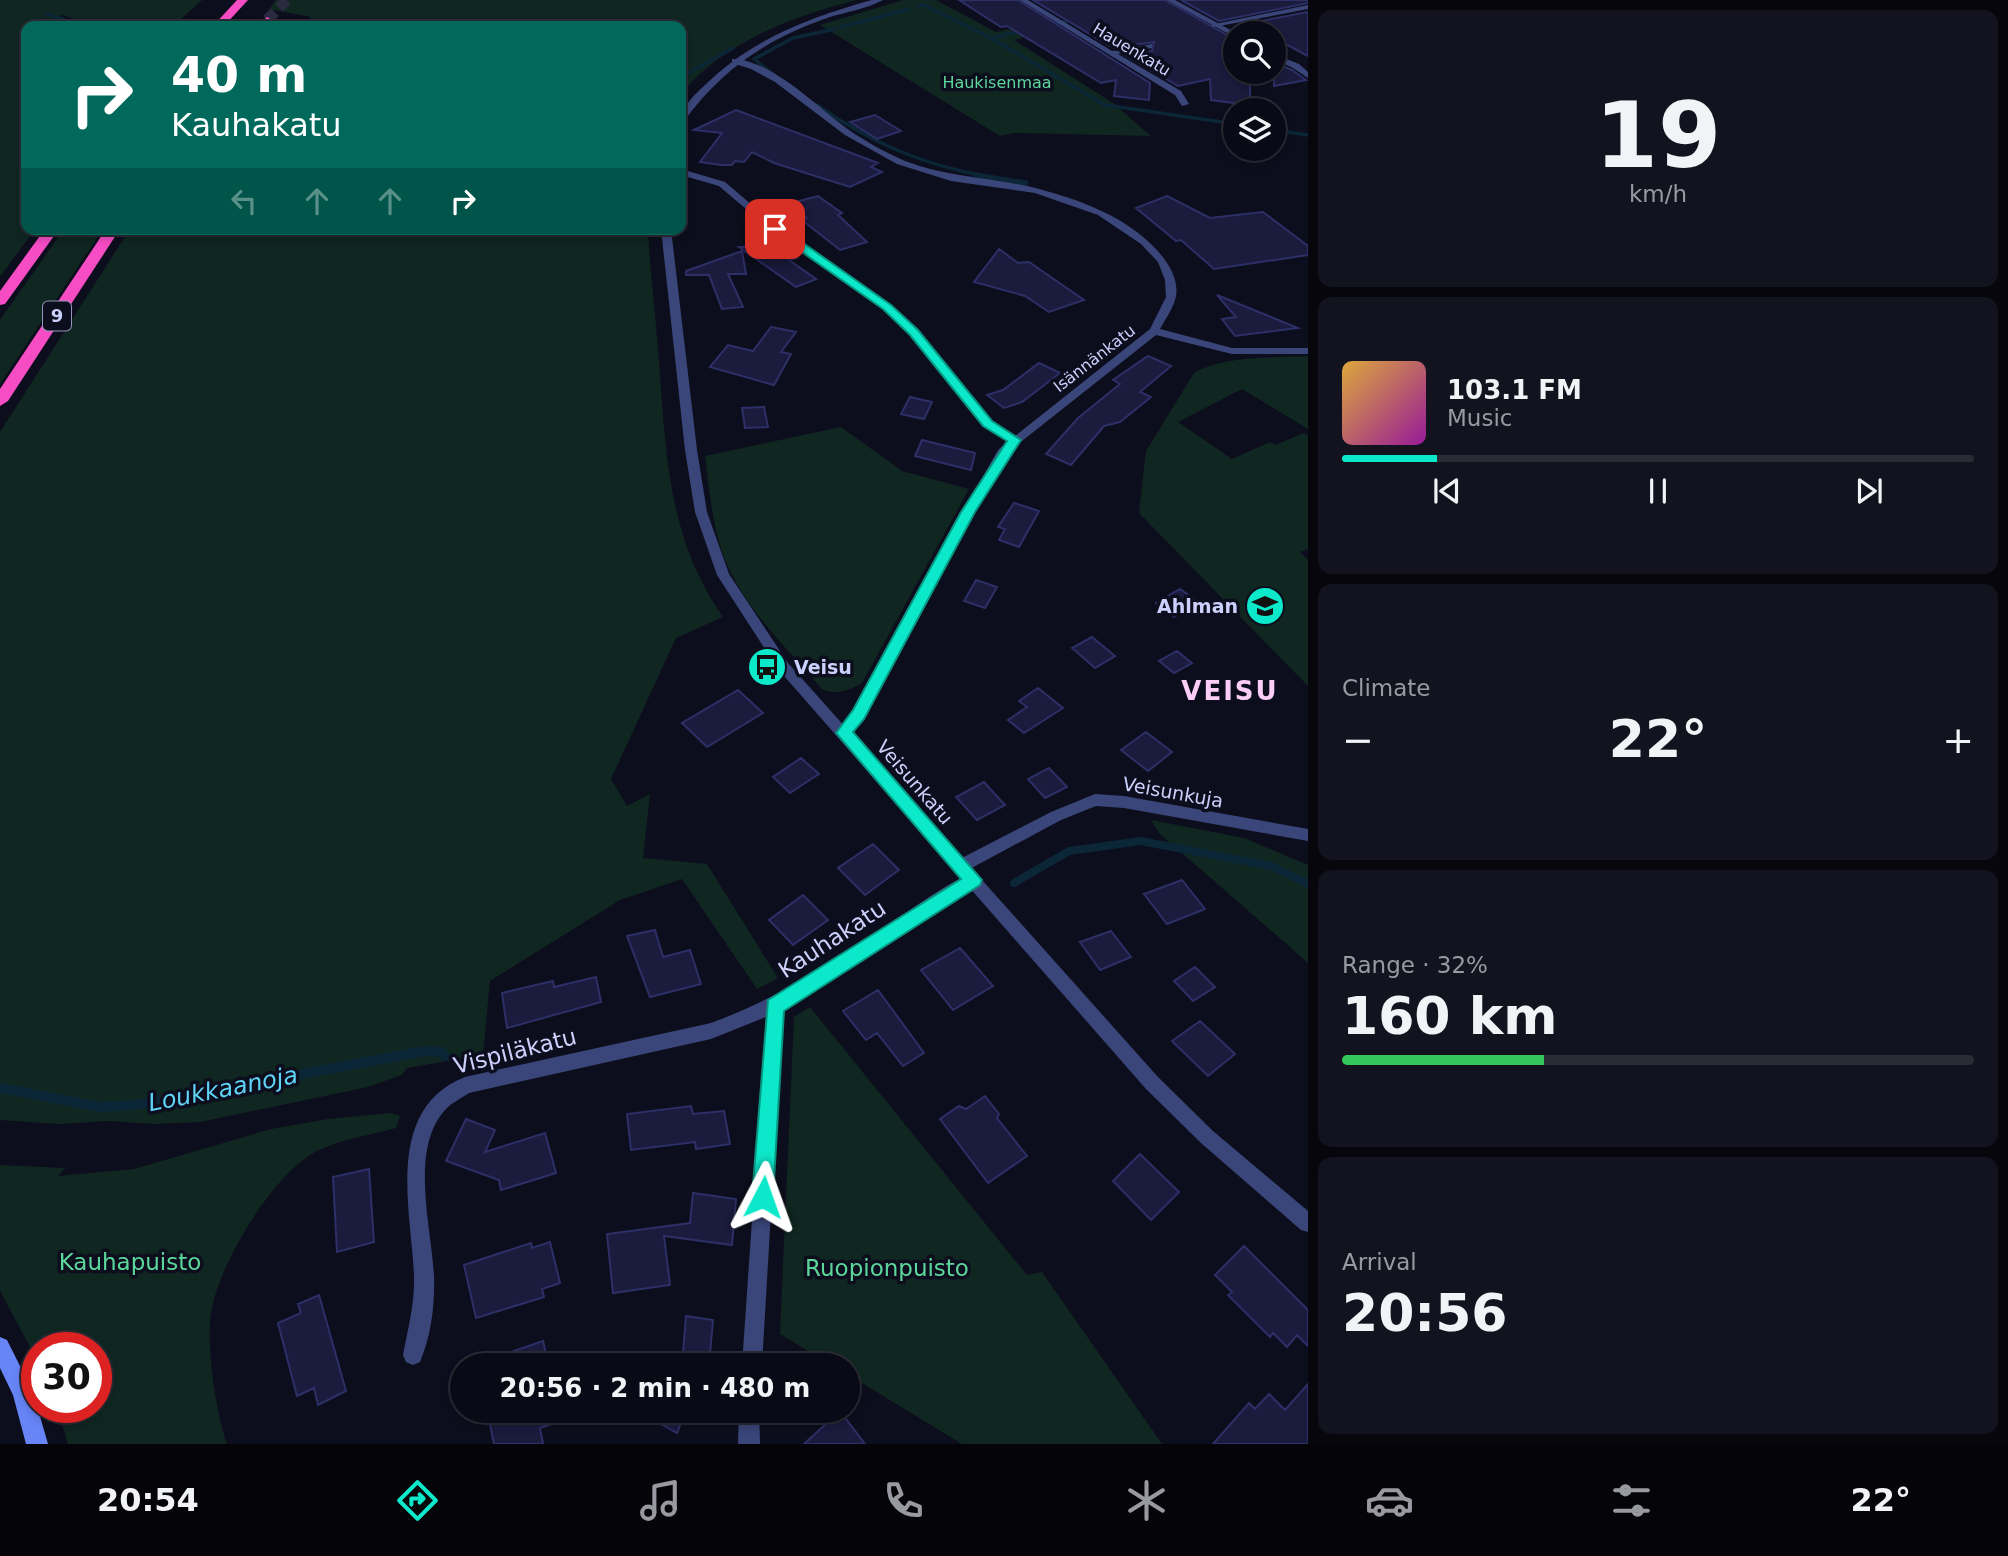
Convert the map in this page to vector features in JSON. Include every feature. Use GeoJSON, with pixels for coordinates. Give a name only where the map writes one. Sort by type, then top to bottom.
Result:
{"type":"FeatureCollection","features":[{"type":"Feature","properties":{"kind":"highway"},"geometry":{"type":"LineString","coordinates":[[223,21],[243,0]]}},
{"type":"Feature","properties":{"kind":"highway"},"geometry":{"type":"LineString","coordinates":[[0,301],[48,235]]}},
{"type":"Feature","properties":{"kind":"highway","name":"9"},"geometry":{"type":"LineString","coordinates":[[0,401],[110,235]]}},
{"type":"Feature","properties":{"kind":"main road"},"geometry":{"type":"LineString","coordinates":[[0,1347],[23,1392],[37,1444]]}},
{"type":"Feature","properties":{"kind":"street"},"geometry":{"type":"LineString","coordinates":[[686,112],[701,90],[735,61],[794,28],[880,0]]}},
{"type":"Feature","properties":{"kind":"street","name":"Hauenkatu"},"geometry":{"type":"LineString","coordinates":[[1023,0],[1178,93],[1185,104]]}},
{"type":"Feature","properties":{"kind":"street"},"geometry":{"type":"LineString","coordinates":[[1170,0],[1223,29]]}},
{"type":"Feature","properties":{"kind":"street"},"geometry":{"type":"LineString","coordinates":[[1214,24],[1308,7]]}},
{"type":"Feature","properties":{"kind":"street"},"geometry":{"type":"LineString","coordinates":[[1111,53],[1149,46]]}},
{"type":"Feature","properties":{"kind":"street","name":"Isännänkatu"},"geometry":{"type":"LineString","coordinates":[[735,61],[754,66],[778,80],[860,142],[900,162],[951,178],[1061,197],[1118,222],[1144,242],[1167,271],[1171,297],[1154,331],[1014,440],[999,459],[859,715],[844,733]]}},
{"type":"Feature","properties":{"kind":"street"},"geometry":{"type":"LineString","coordinates":[[1286,61],[1308,76]]}},
{"type":"Feature","properties":{"kind":"street"},"geometry":{"type":"LineString","coordinates":[[686,173],[722,184],[769,224],[875,297],[914,332],[987,424],[1014,440]]}},
{"type":"Feature","properties":{"kind":"street","name":"Veisunkatu"},"geometry":{"type":"LineString","coordinates":[[667,235],[694,475],[713,551],[736,598],[773,652],[1152,1083],[1217,1146],[1308,1223]]}},
{"type":"Feature","properties":{"kind":"street"},"geometry":{"type":"LineString","coordinates":[[1154,331],[1232,352],[1308,351]]}},
{"type":"Feature","properties":{"kind":"street","name":"Veisunkuja"},"geometry":{"type":"LineString","coordinates":[[961,866],[1056,816],[1095,800],[1131,803],[1308,835]]}},
{"type":"Feature","properties":{"kind":"street","name":"Kauhakatu"},"geometry":{"type":"LineString","coordinates":[[753,1353],[775,1006],[974,880]]}},
{"type":"Feature","properties":{"kind":"street","name":"Vispiläkatu"},"geometry":{"type":"LineString","coordinates":[[412,1355],[424,1302],[415,1194],[418,1156],[427,1118],[449,1092],[464,1085],[710,1031],[775,1006]]}},
{"type":"Feature","properties":{"kind":"street"},"geometry":{"type":"LineString","coordinates":[[749,1423],[749,1444]]}},
{"type":"Feature","properties":{"kind":"green space"},"geometry":{"type":"Polygon","coordinates":[[[0,0],[202,0],[179,21],[78,21],[62,15],[60,16],[72,21],[21,21],[21,235],[31,235],[0,277],[0,0]]]}},
{"type":"Feature","properties":{"kind":"green space"},"geometry":{"type":"Polygon","coordinates":[[[276,0],[857,0],[809,14],[761,34],[718,60],[686,89],[686,21],[308,21],[311,17],[269,9],[276,0]]]}},
{"type":"Feature","properties":{"kind":"green space","name":"Haukisenmaa"},"geometry":{"type":"Polygon","coordinates":[[[903,0],[936,0],[996,32],[1051,20],[1063,28],[1014,40],[1113,103],[1151,136],[1014,133],[1000,136],[820,25],[903,0]]]}},
{"type":"Feature","properties":{"kind":"green space"},"geometry":{"type":"Polygon","coordinates":[[[60,235],[99,235],[0,384],[0,320],[60,235]]]}},
{"type":"Feature","properties":{"kind":"green space"},"geometry":{"type":"Polygon","coordinates":[[[126,235],[648,235],[664,430],[673,495],[691,557],[723,617],[676,638],[611,779],[627,806],[650,794],[643,858],[707,864],[778,978],[757,989],[682,879],[620,900],[490,981],[483,1055],[407,1068],[402,1075],[368,1087],[200,1122],[155,1124],[108,1121],[59,1124],[0,1120],[0,432],[126,235]]]}},
{"type":"Feature","properties":{"kind":"green space","name":"Ahlman"},"geometry":{"type":"Polygon","coordinates":[[[1308,356],[1308,429],[1242,389],[1178,422],[1232,459],[1270,442],[1276,445],[1304,433],[1308,435],[1308,549],[1300,552],[1308,560],[1308,686],[1139,513],[1146,451],[1194,373],[1235,360],[1308,356]]]}},
{"type":"Feature","properties":{"kind":"green space"},"geometry":{"type":"Polygon","coordinates":[[[841,427],[902,471],[969,489],[862,683],[848,690],[833,692],[822,689],[772,633],[749,603],[730,571],[716,530],[705,456],[841,427]]]}},
{"type":"Feature","properties":{"kind":"green space"},"geometry":{"type":"Polygon","coordinates":[[[1151,820],[1244,838],[1308,865],[1308,963],[1159,833],[1151,820]]]}},
{"type":"Feature","properties":{"kind":"green space","name":"Ruopionpuisto"},"geometry":{"type":"Polygon","coordinates":[[[810,1007],[1027,1275],[1042,1272],[1162,1444],[962,1444],[860,1382],[860,1353],[811,1353],[780,1334],[794,1017],[810,1007]]]}},
{"type":"Feature","properties":{"kind":"green space","name":"Kauhapuisto"},"geometry":{"type":"Polygon","coordinates":[[[390,1113],[400,1116],[396,1128],[328,1146],[301,1162],[265,1201],[234,1251],[222,1277],[210,1322],[214,1384],[227,1444],[68,1444],[62,1423],[112,1423],[112,1332],[22,1332],[0,1291],[0,1165],[65,1168],[58,1176],[134,1169],[271,1129],[328,1119],[390,1113]]]}},
{"type":"Feature","properties":{"kind":"building"},"geometry":{"type":"Polygon","coordinates":[[[959,0],[1018,0],[1150,83],[1149,100],[1114,96],[1116,80],[1101,83],[1007,26],[1001,27],[959,0]]]}},
{"type":"Feature","properties":{"kind":"building"},"geometry":{"type":"Polygon","coordinates":[[[1033,0],[1165,0],[1223,33],[1223,84],[1250,84],[1250,98],[1223,98],[1223,102],[1211,100],[1210,79],[1178,86],[1125,55],[1152,51],[1154,42],[1113,48],[1033,0]]]}},
{"type":"Feature","properties":{"kind":"building"},"geometry":{"type":"Polygon","coordinates":[[[1181,0],[1308,0],[1308,3],[1219,21],[1181,0]]]}},
{"type":"Feature","properties":{"kind":"building"},"geometry":{"type":"Polygon","coordinates":[[[1308,12],[1308,56],[1286,44],[1286,21],[1262,21],[1308,12]]]}},
{"type":"Feature","properties":{"kind":"building"},"geometry":{"type":"Polygon","coordinates":[[[1286,68],[1292,70],[1306,80],[1286,84],[1286,68]]]}},
{"type":"Feature","properties":{"kind":"building"},"geometry":{"type":"Polygon","coordinates":[[[736,110],[878,163],[871,167],[882,172],[850,187],[774,163],[752,152],[744,162],[735,161],[732,165],[700,162],[722,133],[694,130],[736,110]]]}},
{"type":"Feature","properties":{"kind":"building"},"geometry":{"type":"Polygon","coordinates":[[[875,115],[901,131],[877,139],[850,122],[875,115]]]}},
{"type":"Feature","properties":{"kind":"building"},"geometry":{"type":"Polygon","coordinates":[[[818,196],[842,213],[838,215],[867,242],[840,250],[802,220],[807,218],[788,204],[818,196]]]}},
{"type":"Feature","properties":{"kind":"building"},"geometry":{"type":"Polygon","coordinates":[[[1167,196],[1210,218],[1263,212],[1308,246],[1308,255],[1214,269],[1181,240],[1176,241],[1136,208],[1167,196]]]}},
{"type":"Feature","properties":{"kind":"building"},"geometry":{"type":"Polygon","coordinates":[[[759,241],[764,244],[772,241],[797,258],[789,260],[816,279],[796,287],[739,247],[754,247],[759,241]]]}},
{"type":"Feature","properties":{"kind":"building"},"geometry":{"type":"Polygon","coordinates":[[[999,249],[1018,263],[1029,262],[1084,300],[1049,312],[1025,296],[974,282],[999,249]]]}},
{"type":"Feature","properties":{"kind":"building"},"geometry":{"type":"Polygon","coordinates":[[[742,251],[746,274],[728,274],[743,307],[722,309],[709,275],[686,275],[686,271],[742,251]]]}},
{"type":"Feature","properties":{"kind":"building"},"geometry":{"type":"Polygon","coordinates":[[[1217,295],[1298,328],[1235,336],[1222,319],[1236,317],[1217,295]]]}},
{"type":"Feature","properties":{"kind":"building"},"geometry":{"type":"Polygon","coordinates":[[[771,327],[796,332],[781,352],[791,354],[774,385],[710,367],[728,345],[753,351],[771,327]]]}},
{"type":"Feature","properties":{"kind":"building"},"geometry":{"type":"Polygon","coordinates":[[[1148,356],[1171,366],[1140,392],[1151,397],[1120,422],[1104,426],[1071,465],[1046,454],[1078,418],[1120,384],[1113,380],[1148,356]]]}},
{"type":"Feature","properties":{"kind":"building"},"geometry":{"type":"Polygon","coordinates":[[[1039,363],[1060,373],[1022,402],[1004,408],[987,395],[1003,390],[1039,363]]]}},
{"type":"Feature","properties":{"kind":"building"},"geometry":{"type":"Polygon","coordinates":[[[910,397],[932,402],[924,419],[901,414],[910,397]]]}},
{"type":"Feature","properties":{"kind":"building"},"geometry":{"type":"Polygon","coordinates":[[[764,407],[768,427],[745,428],[742,408],[764,407]]]}},
{"type":"Feature","properties":{"kind":"building"},"geometry":{"type":"Polygon","coordinates":[[[922,440],[975,453],[971,470],[915,456],[922,440]]]}},
{"type":"Feature","properties":{"kind":"building"},"geometry":{"type":"Polygon","coordinates":[[[1014,503],[1039,511],[1019,547],[999,540],[1005,529],[998,527],[1014,503]]]}},
{"type":"Feature","properties":{"kind":"building"},"geometry":{"type":"Polygon","coordinates":[[[976,580],[997,587],[985,608],[964,601],[976,580]]]}},
{"type":"Feature","properties":{"kind":"building"},"geometry":{"type":"Polygon","coordinates":[[[1180,589],[1200,603],[1174,617],[1156,603],[1180,589]]]}},
{"type":"Feature","properties":{"kind":"building"},"geometry":{"type":"Polygon","coordinates":[[[1092,637],[1115,656],[1095,668],[1072,648],[1092,637]]]}},
{"type":"Feature","properties":{"kind":"building"},"geometry":{"type":"Polygon","coordinates":[[[1177,651],[1192,663],[1174,673],[1159,661],[1177,651]]]}},
{"type":"Feature","properties":{"kind":"building"},"geometry":{"type":"Polygon","coordinates":[[[1038,688],[1063,708],[1024,733],[1008,720],[1027,707],[1019,701],[1038,688]]]}},
{"type":"Feature","properties":{"kind":"building"},"geometry":{"type":"Polygon","coordinates":[[[738,690],[763,713],[707,747],[682,723],[738,690]]]}},
{"type":"Feature","properties":{"kind":"building"},"geometry":{"type":"Polygon","coordinates":[[[1146,732],[1172,752],[1148,771],[1121,750],[1146,732]]]}},
{"type":"Feature","properties":{"kind":"building"},"geometry":{"type":"Polygon","coordinates":[[[801,758],[819,774],[790,793],[773,777],[801,758]]]}},
{"type":"Feature","properties":{"kind":"building"},"geometry":{"type":"Polygon","coordinates":[[[1049,768],[1067,787],[1045,798],[1028,779],[1049,768]]]}},
{"type":"Feature","properties":{"kind":"building"},"geometry":{"type":"Polygon","coordinates":[[[984,782],[1005,805],[977,820],[956,797],[984,782]]]}},
{"type":"Feature","properties":{"kind":"building"},"geometry":{"type":"Polygon","coordinates":[[[873,844],[899,870],[865,895],[838,868],[873,844]]]}},
{"type":"Feature","properties":{"kind":"building"},"geometry":{"type":"Polygon","coordinates":[[[1182,880],[1205,909],[1167,924],[1144,894],[1182,880]]]}},
{"type":"Feature","properties":{"kind":"building"},"geometry":{"type":"Polygon","coordinates":[[[803,895],[828,920],[793,945],[769,920],[803,895]]]}},
{"type":"Feature","properties":{"kind":"building"},"geometry":{"type":"Polygon","coordinates":[[[655,930],[663,957],[690,950],[701,984],[650,997],[627,936],[655,930]]]}},
{"type":"Feature","properties":{"kind":"building"},"geometry":{"type":"Polygon","coordinates":[[[1111,931],[1131,957],[1100,970],[1080,942],[1111,931]]]}},
{"type":"Feature","properties":{"kind":"building"},"geometry":{"type":"Polygon","coordinates":[[[960,948],[993,986],[953,1010],[921,970],[960,948]]]}},
{"type":"Feature","properties":{"kind":"building"},"geometry":{"type":"Polygon","coordinates":[[[1195,967],[1215,987],[1193,1001],[1174,981],[1195,967]]]}},
{"type":"Feature","properties":{"kind":"building"},"geometry":{"type":"Polygon","coordinates":[[[596,977],[601,1002],[507,1028],[502,993],[553,981],[554,987],[596,977]]]}},
{"type":"Feature","properties":{"kind":"building"},"geometry":{"type":"Polygon","coordinates":[[[878,990],[924,1053],[903,1066],[877,1033],[866,1040],[843,1011],[878,990]]]}},
{"type":"Feature","properties":{"kind":"building"},"geometry":{"type":"Polygon","coordinates":[[[1200,1021],[1235,1054],[1208,1076],[1172,1041],[1200,1021]]]}},
{"type":"Feature","properties":{"kind":"building"},"geometry":{"type":"Polygon","coordinates":[[[985,1096],[999,1114],[997,1118],[1027,1156],[988,1183],[940,1119],[959,1106],[966,1109],[985,1096]]]}},
{"type":"Feature","properties":{"kind":"building"},"geometry":{"type":"Polygon","coordinates":[[[691,1106],[693,1114],[724,1111],[730,1144],[696,1149],[695,1142],[631,1150],[627,1114],[691,1106]]]}},
{"type":"Feature","properties":{"kind":"building"},"geometry":{"type":"Polygon","coordinates":[[[466,1119],[495,1130],[485,1152],[545,1133],[556,1173],[501,1190],[499,1180],[446,1161],[466,1119]]]}},
{"type":"Feature","properties":{"kind":"building"},"geometry":{"type":"Polygon","coordinates":[[[1140,1154],[1179,1192],[1151,1220],[1113,1181],[1140,1154]]]}},
{"type":"Feature","properties":{"kind":"building"},"geometry":{"type":"Polygon","coordinates":[[[369,1169],[374,1242],[337,1252],[333,1177],[369,1169]]]}},
{"type":"Feature","properties":{"kind":"building"},"geometry":{"type":"Polygon","coordinates":[[[693,1193],[736,1199],[732,1245],[664,1236],[670,1285],[613,1293],[607,1234],[690,1223],[693,1193]]]}},
{"type":"Feature","properties":{"kind":"building"},"geometry":{"type":"Polygon","coordinates":[[[550,1242],[560,1283],[542,1289],[544,1297],[476,1318],[464,1265],[531,1243],[532,1248],[550,1242]]]}},
{"type":"Feature","properties":{"kind":"building"},"geometry":{"type":"Polygon","coordinates":[[[1244,1246],[1308,1310],[1308,1346],[1297,1335],[1287,1347],[1273,1333],[1270,1337],[1228,1295],[1232,1292],[1215,1275],[1244,1246]]]}},
{"type":"Feature","properties":{"kind":"building"},"geometry":{"type":"Polygon","coordinates":[[[319,1295],[346,1391],[318,1405],[314,1388],[297,1396],[278,1323],[301,1313],[298,1304],[319,1295]]]}},
{"type":"Feature","properties":{"kind":"building"},"geometry":{"type":"Polygon","coordinates":[[[686,1316],[713,1320],[710,1353],[683,1353],[686,1316]]]}},
{"type":"Feature","properties":{"kind":"building"},"geometry":{"type":"Polygon","coordinates":[[[543,1341],[546,1353],[508,1353],[543,1341]]]}},
{"type":"Feature","properties":{"kind":"building"},"geometry":{"type":"Polygon","coordinates":[[[1308,1384],[1308,1444],[1213,1444],[1249,1403],[1255,1409],[1269,1394],[1285,1410],[1308,1384]]]}},
{"type":"Feature","properties":{"kind":"building"},"geometry":{"type":"Polygon","coordinates":[[[490,1423],[555,1423],[540,1428],[543,1444],[494,1444],[490,1423]]]}},
{"type":"Feature","properties":{"kind":"building"},"geometry":{"type":"Polygon","coordinates":[[[660,1423],[681,1423],[677,1433],[660,1423]]]}},
{"type":"Feature","properties":{"kind":"building"},"geometry":{"type":"Polygon","coordinates":[[[827,1423],[849,1423],[865,1444],[804,1444],[827,1423]]]}},
{"type":"Feature","properties":{"kind":"waterway"},"geometry":{"type":"LineString","coordinates":[[917,6],[924,5],[991,38]]}},
{"type":"Feature","properties":{"kind":"waterway"},"geometry":{"type":"LineString","coordinates":[[841,27],[909,9]]}},
{"type":"Feature","properties":{"kind":"waterway"},"geometry":{"type":"LineString","coordinates":[[47,14],[67,21]]}},
{"type":"Feature","properties":{"kind":"waterway"},"geometry":{"type":"LineString","coordinates":[[1047,25],[1077,19]]}},
{"type":"Feature","properties":{"kind":"waterway"},"geometry":{"type":"LineString","coordinates":[[773,74],[754,59],[793,38],[835,29]]}},
{"type":"Feature","properties":{"kind":"waterway"},"geometry":{"type":"LineString","coordinates":[[991,38],[1026,30]]}},
{"type":"Feature","properties":{"kind":"waterway"},"geometry":{"type":"LineString","coordinates":[[991,38],[1105,105],[1223,122]]}},
{"type":"Feature","properties":{"kind":"waterway"},"geometry":{"type":"LineString","coordinates":[[686,74],[733,48]]}},
{"type":"Feature","properties":{"kind":"waterway"},"geometry":{"type":"LineString","coordinates":[[817,105],[857,130],[897,150],[940,165],[986,176]]}},
{"type":"Feature","properties":{"kind":"waterway"},"geometry":{"type":"LineString","coordinates":[[1286,132],[1308,135]]}},
{"type":"Feature","properties":{"kind":"waterway"},"geometry":{"type":"LineString","coordinates":[[976,175],[1026,183]]}},
{"type":"Feature","properties":{"kind":"waterway"},"geometry":{"type":"LineString","coordinates":[[1014,883],[1069,851],[1141,841],[1271,866],[1308,884]]}},
{"type":"Feature","properties":{"kind":"waterway","name":"Loukkaanoja"},"geometry":{"type":"LineString","coordinates":[[0,1088],[100,1107],[135,1105],[425,1051],[442,1052],[445,1056]]}},
{"type":"Feature","properties":{"kind":"tunnel"},"geometry":{"type":"LineString","coordinates":[[267,20],[287,0]]}},
{"type":"Feature","properties":{"kind":"place","name":"Ahlman"},"geometry":{"type":"Point","coordinates":[1265,606]}},
{"type":"Feature","properties":{"kind":"place","name":"Veisu"},"geometry":{"type":"Point","coordinates":[767,667]}},
{"type":"Feature","properties":{"kind":"district","name":"VEISU"},"geometry":{"type":"Point","coordinates":[1230,691]}},
{"type":"Feature","properties":{"kind":"route"},"geometry":{"type":"LineString","coordinates":[[763,1197],[775,1006],[974,880],[844,733],[859,715],[968,512],[1004,450],[1014,440],[987,424],[914,332],[887,307],[775,229]]}}]}
